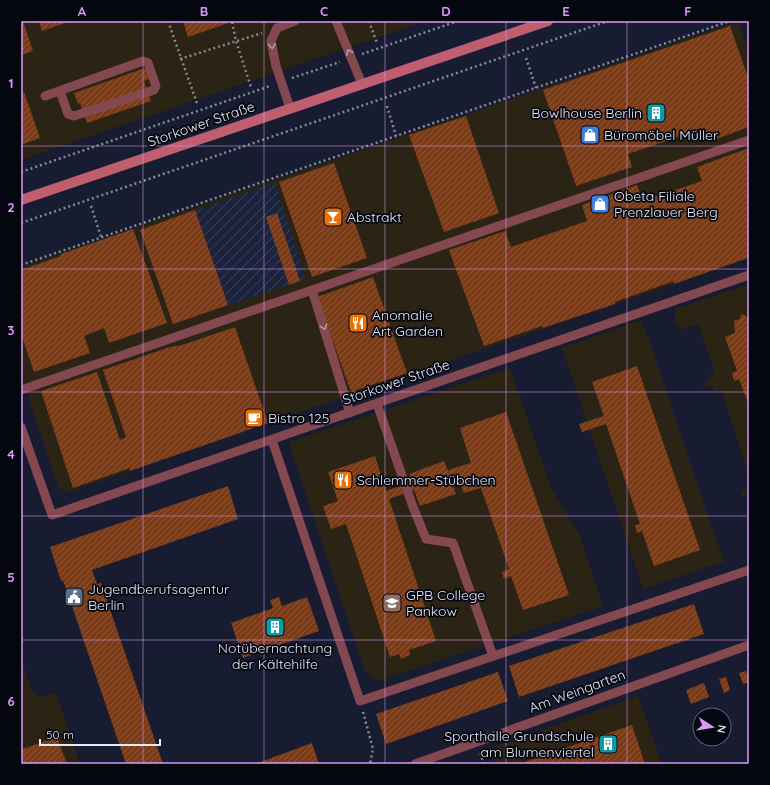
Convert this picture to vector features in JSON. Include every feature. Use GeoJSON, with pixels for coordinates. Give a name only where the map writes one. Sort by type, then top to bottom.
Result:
{"type":"FeatureCollection","features":[{"type":"Feature","properties":{"kind":"main road","name":"Storkower Straße"},"geometry":{"type":"LineString","coordinates":[[21,200],[548,21]]}},
{"type":"Feature","properties":{"kind":"lane"},"geometry":{"type":"LineString","coordinates":[[290,108],[276,66],[271,41],[277,28],[295,21]]}},
{"type":"Feature","properties":{"kind":"lane"},"geometry":{"type":"LineString","coordinates":[[336,21],[362,84]]}},
{"type":"Feature","properties":{"kind":"lane"},"geometry":{"type":"LineString","coordinates":[[45,96],[143,61],[148,63],[156,86],[154,90],[74,116],[68,114],[60,91]]}},
{"type":"Feature","properties":{"kind":"lane"},"geometry":{"type":"LineString","coordinates":[[21,390],[749,140]]}},
{"type":"Feature","properties":{"kind":"lane","name":"Storkower Straße"},"geometry":{"type":"LineString","coordinates":[[21,427],[52,515],[749,275]]}},
{"type":"Feature","properties":{"kind":"lane"},"geometry":{"type":"LineString","coordinates":[[312,290],[350,413]]}},
{"type":"Feature","properties":{"kind":"lane"},"geometry":{"type":"LineString","coordinates":[[377,404],[413,507],[426,539],[453,543],[493,656]]}},
{"type":"Feature","properties":{"kind":"lane"},"geometry":{"type":"LineString","coordinates":[[272,440],[360,701],[749,570]]}},
{"type":"Feature","properties":{"kind":"lane","name":"Am Weingarten"},"geometry":{"type":"LineString","coordinates":[[415,764],[749,645]]}},
{"type":"Feature","properties":{"kind":"path"},"geometry":{"type":"LineString","coordinates":[[168,21],[180,59],[198,106]]}},
{"type":"Feature","properties":{"kind":"path"},"geometry":{"type":"LineString","coordinates":[[369,21],[377,43]]}},
{"type":"Feature","properties":{"kind":"path"},"geometry":{"type":"LineString","coordinates":[[361,55],[458,21]]}},
{"type":"Feature","properties":{"kind":"path"},"geometry":{"type":"LineString","coordinates":[[21,223],[608,21]]}},
{"type":"Feature","properties":{"kind":"path"},"geometry":{"type":"LineString","coordinates":[[21,265],[730,21]]}},
{"type":"Feature","properties":{"kind":"path"},"geometry":{"type":"LineString","coordinates":[[232,22],[236,41],[251,87]]}},
{"type":"Feature","properties":{"kind":"path"},"geometry":{"type":"LineString","coordinates":[[180,59],[277,28]]}},
{"type":"Feature","properties":{"kind":"path"},"geometry":{"type":"LineString","coordinates":[[526,58],[536,88]]}},
{"type":"Feature","properties":{"kind":"path"},"geometry":{"type":"LineString","coordinates":[[289,79],[344,60]]}},
{"type":"Feature","properties":{"kind":"path"},"geometry":{"type":"LineString","coordinates":[[21,172],[273,85]]}},
{"type":"Feature","properties":{"kind":"path"},"geometry":{"type":"LineString","coordinates":[[387,106],[396,136]]}},
{"type":"Feature","properties":{"kind":"path"},"geometry":{"type":"LineString","coordinates":[[91,206],[100,238]]}},
{"type":"Feature","properties":{"kind":"path"},"geometry":{"type":"LineString","coordinates":[[360,701],[373,749],[370,764]]}},
{"type":"Feature","properties":{"kind":"shaded area"},"geometry":{"type":"Polygon","coordinates":[[[21,21],[426,21],[21,160],[21,21]]]}},
{"type":"Feature","properties":{"kind":"shaded area"},"geometry":{"type":"Polygon","coordinates":[[[738,21],[749,53],[749,258],[68,492],[59,488],[21,375],[21,267],[738,21]]]}},
{"type":"Feature","properties":{"kind":"shaded area"},"geometry":{"type":"Polygon","coordinates":[[[275,183],[306,279],[173,324],[140,230],[275,183]]]}},
{"type":"Feature","properties":{"kind":"shaded area"},"geometry":{"type":"Polygon","coordinates":[[[749,284],[749,475],[721,390],[714,392],[712,386],[704,387],[703,383],[710,380],[709,375],[715,373],[698,324],[680,330],[675,320],[675,309],[749,284]]]}},
{"type":"Feature","properties":{"kind":"shaded area"},"geometry":{"type":"Polygon","coordinates":[[[641,320],[716,540],[725,561],[643,589],[562,348],[641,320]]]}},
{"type":"Feature","properties":{"kind":"shaded area"},"geometry":{"type":"Polygon","coordinates":[[[510,368],[552,490],[580,536],[603,606],[378,681],[371,678],[365,670],[289,442],[510,368]]]}},
{"type":"Feature","properties":{"kind":"shaded area"},"geometry":{"type":"Polygon","coordinates":[[[749,479],[749,494],[741,496],[742,491],[748,489],[746,480],[749,479]]]}},
{"type":"Feature","properties":{"kind":"shaded area"},"geometry":{"type":"Polygon","coordinates":[[[21,659],[33,692],[40,697],[56,692],[80,764],[21,764],[21,659]]]}},
{"type":"Feature","properties":{"kind":"shaded area"},"geometry":{"type":"Polygon","coordinates":[[[638,696],[662,764],[496,764],[489,749],[638,696]]]}},
{"type":"Feature","properties":{"kind":"building"},"geometry":{"type":"Polygon","coordinates":[[[21,21],[23,21],[33,51],[21,55],[21,21]]]}},
{"type":"Feature","properties":{"kind":"building"},"geometry":{"type":"Polygon","coordinates":[[[39,21],[70,21],[42,31],[39,21]]]}},
{"type":"Feature","properties":{"kind":"building"},"geometry":{"type":"Polygon","coordinates":[[[183,21],[234,21],[188,37],[183,21]]]}},
{"type":"Feature","properties":{"kind":"building"},"geometry":{"type":"Polygon","coordinates":[[[730,26],[749,80],[749,127],[708,142],[705,132],[701,133],[699,130],[628,154],[632,167],[576,186],[543,90],[730,26]]]}},
{"type":"Feature","properties":{"kind":"building"},"geometry":{"type":"Polygon","coordinates":[[[145,68],[149,79],[144,81],[151,101],[87,123],[80,103],[78,104],[74,93],[145,68]]]}},
{"type":"Feature","properties":{"kind":"building"},"geometry":{"type":"Polygon","coordinates":[[[24,92],[40,138],[23,144],[21,137],[21,93],[24,92]]]}},
{"type":"Feature","properties":{"kind":"building"},"geometry":{"type":"Polygon","coordinates":[[[466,116],[499,213],[444,232],[409,135],[466,116]]]}},
{"type":"Feature","properties":{"kind":"building"},"geometry":{"type":"Polygon","coordinates":[[[749,148],[749,256],[745,259],[674,284],[673,281],[615,302],[615,304],[543,328],[542,326],[484,346],[449,250],[505,231],[511,247],[587,221],[582,205],[637,185],[643,201],[702,181],[697,167],[749,148]]]}},
{"type":"Feature","properties":{"kind":"building"},"geometry":{"type":"Polygon","coordinates":[[[334,163],[367,258],[312,277],[279,182],[334,163]]]}},
{"type":"Feature","properties":{"kind":"building"},"geometry":{"type":"Polygon","coordinates":[[[195,210],[228,305],[173,324],[140,230],[195,210]]]}},
{"type":"Feature","properties":{"kind":"building"},"geometry":{"type":"Polygon","coordinates":[[[277,213],[300,281],[289,285],[266,217],[277,213]]]}},
{"type":"Feature","properties":{"kind":"building"},"geometry":{"type":"Polygon","coordinates":[[[133,229],[167,323],[109,343],[104,328],[84,336],[90,353],[34,372],[21,334],[21,270],[61,256],[61,254],[133,229]]]}},
{"type":"Feature","properties":{"kind":"building","name":"Anomalie Art Garden"},"geometry":{"type":"Polygon","coordinates":[[[373,277],[407,373],[351,392],[317,297],[373,277]]]}},
{"type":"Feature","properties":{"kind":"building"},"geometry":{"type":"Polygon","coordinates":[[[744,314],[746,317],[749,316],[749,406],[739,379],[734,381],[732,373],[737,371],[725,337],[735,333],[734,321],[740,319],[741,315],[744,314]]]}},
{"type":"Feature","properties":{"kind":"building"},"geometry":{"type":"Polygon","coordinates":[[[235,327],[268,423],[130,471],[130,468],[73,488],[41,391],[97,372],[120,440],[126,437],[103,370],[235,327]]]}},
{"type":"Feature","properties":{"kind":"building"},"geometry":{"type":"Polygon","coordinates":[[[637,366],[700,550],[654,566],[642,531],[637,533],[635,525],[640,524],[606,424],[582,432],[579,424],[604,416],[592,382],[637,366]]]}},
{"type":"Feature","properties":{"kind":"building"},"geometry":{"type":"Polygon","coordinates":[[[506,412],[569,595],[523,610],[511,576],[504,579],[502,572],[509,569],[481,488],[464,493],[457,476],[450,478],[456,494],[420,506],[414,490],[389,499],[436,641],[409,650],[410,655],[401,659],[399,654],[390,657],[346,524],[331,529],[323,506],[338,501],[328,472],[375,456],[386,491],[412,482],[409,474],[444,461],[448,471],[471,463],[460,428],[506,412]]]}},
{"type":"Feature","properties":{"kind":"building"},"geometry":{"type":"Polygon","coordinates":[[[228,486],[238,519],[92,570],[97,584],[101,583],[163,764],[126,764],[64,583],[62,580],[61,581],[50,547],[228,486]]]}},
{"type":"Feature","properties":{"kind":"building","name":"Notübernachtung der Kältehilfe"},"geometry":{"type":"Polygon","coordinates":[[[279,597],[282,606],[307,597],[319,631],[243,658],[231,623],[273,608],[270,600],[279,597]]]}},
{"type":"Feature","properties":{"kind":"building"},"geometry":{"type":"Polygon","coordinates":[[[694,604],[704,634],[519,697],[509,666],[694,604]]]}},
{"type":"Feature","properties":{"kind":"building"},"geometry":{"type":"Polygon","coordinates":[[[746,671],[747,675],[749,674],[749,682],[743,684],[739,673],[746,671]]]}},
{"type":"Feature","properties":{"kind":"building"},"geometry":{"type":"Polygon","coordinates":[[[498,672],[508,701],[386,744],[376,714],[498,672]]]}},
{"type":"Feature","properties":{"kind":"building"},"geometry":{"type":"Polygon","coordinates":[[[726,677],[730,690],[724,693],[719,679],[726,677]]]}},
{"type":"Feature","properties":{"kind":"building"},"geometry":{"type":"Polygon","coordinates":[[[704,683],[709,697],[691,704],[686,690],[704,683]]]}},
{"type":"Feature","properties":{"kind":"building","name":"Sporthalle Grundschule am Blumenviertel"},"geometry":{"type":"Polygon","coordinates":[[[632,725],[645,764],[526,764],[525,762],[632,725]]]}},
{"type":"Feature","properties":{"kind":"building"},"geometry":{"type":"Polygon","coordinates":[[[57,737],[67,764],[21,764],[21,742],[23,749],[57,737]]]}},
{"type":"Feature","properties":{"kind":"building"},"geometry":{"type":"Polygon","coordinates":[[[312,743],[319,764],[255,764],[312,743]]]}},
{"type":"Feature","properties":{"kind":"place","name":"Bowlhouse Berlin"},"geometry":{"type":"Point","coordinates":[656,113]}},
{"type":"Feature","properties":{"kind":"place","name":"Büromöbel Müller"},"geometry":{"type":"Point","coordinates":[590,135]}},
{"type":"Feature","properties":{"kind":"place","name":"Obeta Filiale Prenzlauer Berg"},"geometry":{"type":"Point","coordinates":[600,204]}},
{"type":"Feature","properties":{"kind":"place","name":"Abstrakt"},"geometry":{"type":"Point","coordinates":[333,217]}},
{"type":"Feature","properties":{"kind":"place","name":"Anomalie Art Garden"},"geometry":{"type":"Point","coordinates":[358,323]}},
{"type":"Feature","properties":{"kind":"place","name":"Bistro 125"},"geometry":{"type":"Point","coordinates":[254,418]}},
{"type":"Feature","properties":{"kind":"place","name":"Schlemmer-Stübchen"},"geometry":{"type":"Point","coordinates":[343,480]}},
{"type":"Feature","properties":{"kind":"place","name":"Jugendberufsagentur Berlin"},"geometry":{"type":"Point","coordinates":[74,597]}},
{"type":"Feature","properties":{"kind":"place","name":"GPB College Pankow"},"geometry":{"type":"Point","coordinates":[392,603]}},
{"type":"Feature","properties":{"kind":"place","name":"Notübernachtung der Kältehilfe"},"geometry":{"type":"Point","coordinates":[275,627]}},
{"type":"Feature","properties":{"kind":"place","name":"Sporthalle Grundschule am Blumenviertel"},"geometry":{"type":"Point","coordinates":[608,744]}}]}
